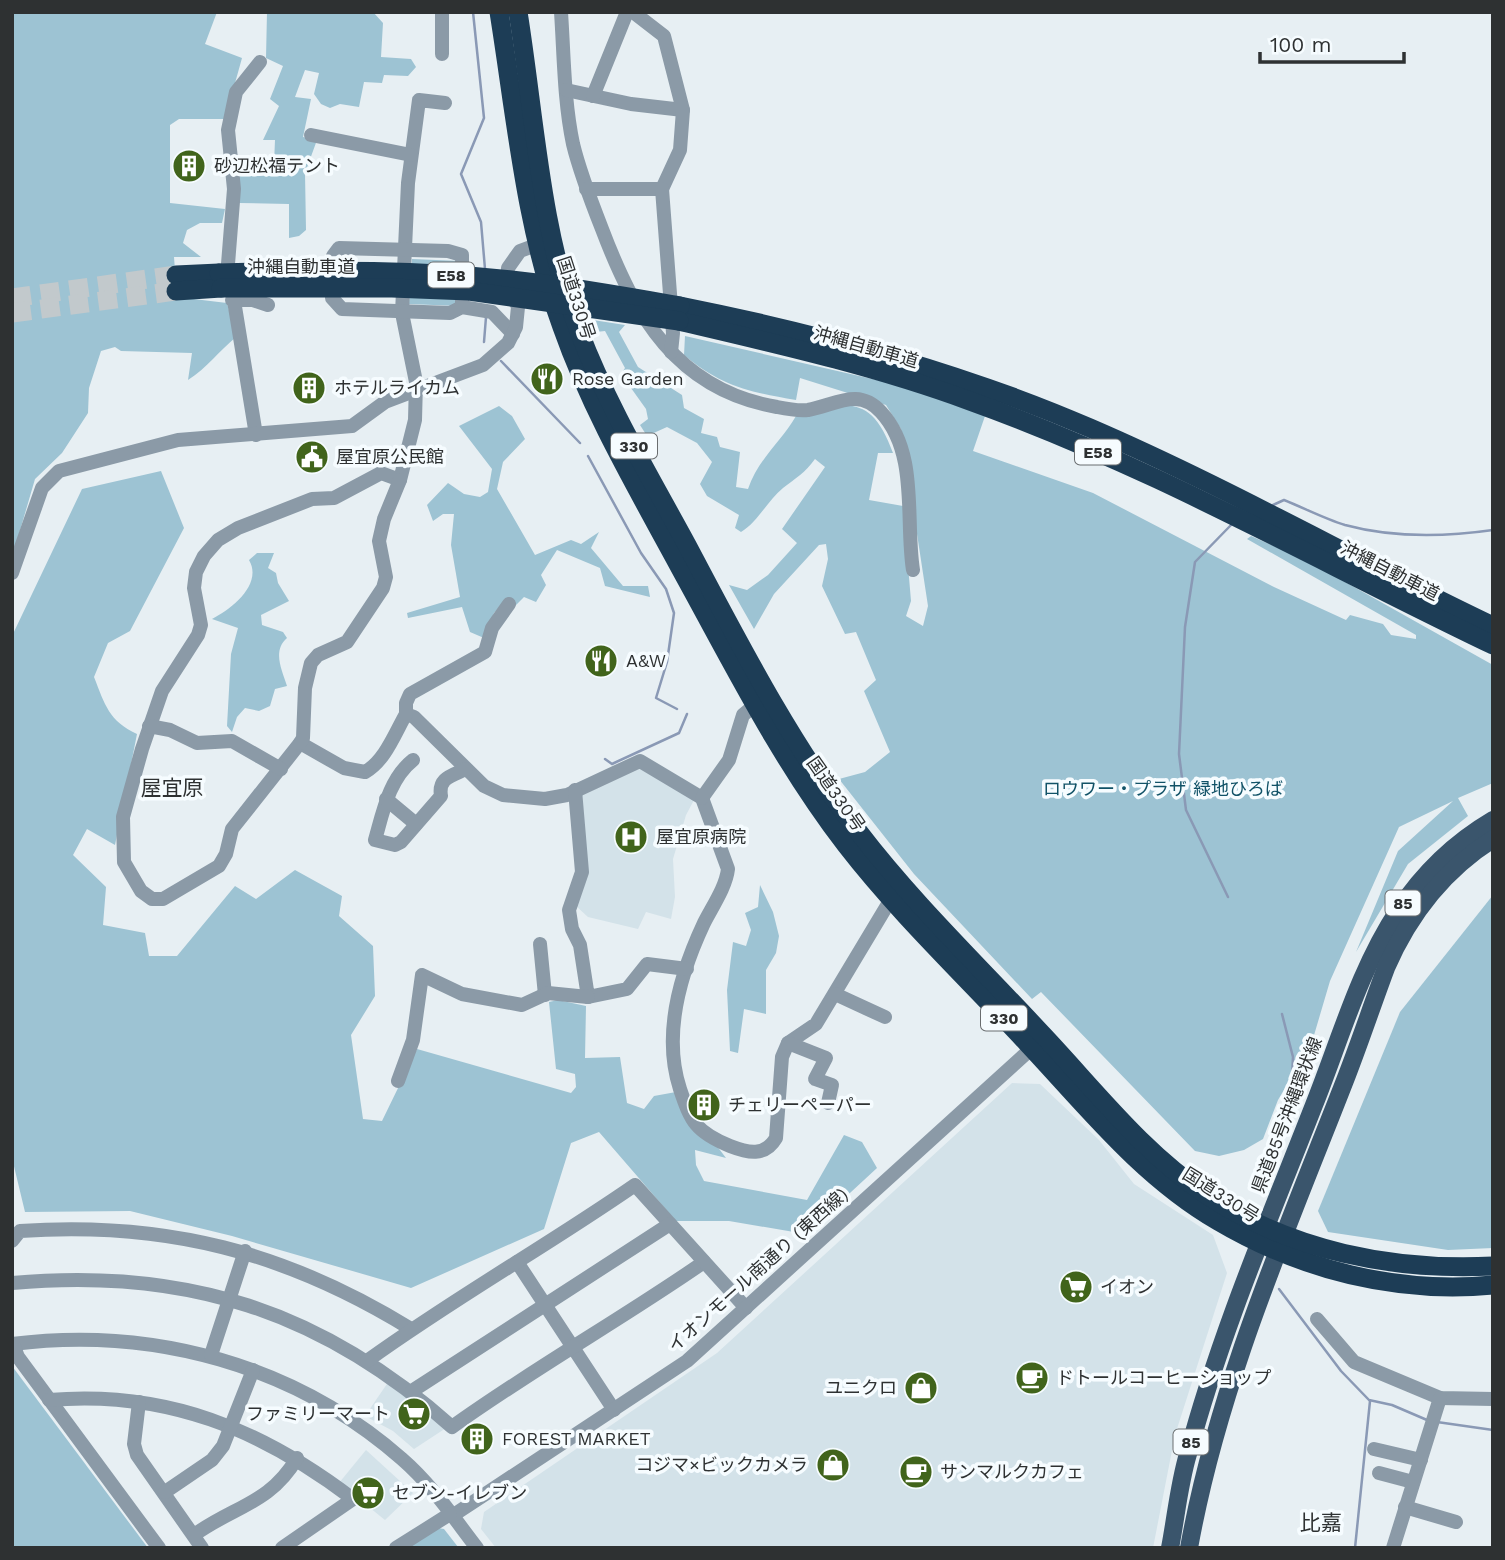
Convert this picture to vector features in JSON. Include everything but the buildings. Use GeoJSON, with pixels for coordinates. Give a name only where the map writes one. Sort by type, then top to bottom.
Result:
{"type":"FeatureCollection","features":[{"type":"Feature","properties":{"kind":"highway","name":"国道330号"},"geometry":{"type":"LineString","coordinates":[[499,12],[545,242],[571,309],[597,373],[811,797],[891,899],[1091,1114],[1164,1184],[1200,1211],[1379,1280],[1444,1287],[1493,1285]]}},
{"type":"Feature","properties":{"kind":"highway","name":"国道330号"},"geometry":{"type":"LineString","coordinates":[[518,12],[545,242]]}},
{"type":"Feature","properties":{"kind":"highway","name":"沖縄自動車道"},"geometry":{"type":"LineString","coordinates":[[176,283],[224,287],[379,287],[469,291],[680,314],[869,351],[1035,405],[1187,472],[1493,626]]}},
{"type":"Feature","properties":{"kind":"highway","name":"沖縄自動車道"},"geometry":{"type":"LineString","coordinates":[[680,314],[949,393],[1030,424],[1182,489],[1493,645]]}},
{"type":"Feature","properties":{"kind":"highway","name":"国道330号"},"geometry":{"type":"LineString","coordinates":[[762,699],[825,788],[903,885],[1151,1149],[1261,1235]]}},
{"type":"Feature","properties":{"kind":"highway","name":"国道330号"},"geometry":{"type":"LineString","coordinates":[[1280,1243],[1384,1262],[1493,1266]]}},
{"type":"Feature","properties":{"kind":"main road","name":"県道85号沖縄環状線"},"geometry":{"type":"LineString","coordinates":[[1170,1548],[1194,1432],[1261,1235],[1378,944],[1426,873],[1457,844],[1493,820]]}},
{"type":"Feature","properties":{"kind":"main road","name":"85"},"geometry":{"type":"LineString","coordinates":[[1189,1548],[1214,1435],[1280,1243],[1399,939],[1440,883],[1461,862],[1493,839]]}},
{"type":"Feature","properties":{"kind":"street"},"geometry":{"type":"LineString","coordinates":[[442,12],[442,54]]}},
{"type":"Feature","properties":{"kind":"street"},"geometry":{"type":"LineString","coordinates":[[561,12],[566,90],[573,143],[586,189],[623,283],[671,352],[697,377],[726,393],[748,401],[797,410],[852,397],[867,401],[881,412],[893,429],[903,453],[914,570]]}},
{"type":"Feature","properties":{"kind":"street"},"geometry":{"type":"LineString","coordinates":[[593,96],[627,12]]}},
{"type":"Feature","properties":{"kind":"street"},"geometry":{"type":"LineString","coordinates":[[633,12],[664,36],[683,110],[680,150],[662,189],[673,333],[671,352]]}},
{"type":"Feature","properties":{"kind":"street"},"geometry":{"type":"LineString","coordinates":[[256,435],[248,374],[224,287],[234,189],[228,130],[236,92],[260,62]]}},
{"type":"Feature","properties":{"kind":"street"},"geometry":{"type":"LineString","coordinates":[[566,90],[683,110]]}},
{"type":"Feature","properties":{"kind":"street"},"geometry":{"type":"LineString","coordinates":[[400,480],[381,473],[334,498],[317,498],[238,528],[218,540],[204,556],[196,572],[194,588],[201,625],[198,635],[162,691],[123,817],[122,841],[127,871],[141,891],[152,899],[163,899],[219,866],[226,854],[232,829],[303,738],[305,688],[312,663],[318,655],[347,642],[383,588],[386,577],[379,541],[384,519],[400,480],[415,419],[416,382],[402,313],[411,155],[419,100],[445,103]]}},
{"type":"Feature","properties":{"kind":"street"},"geometry":{"type":"LineString","coordinates":[[311,135],[411,155]]}},
{"type":"Feature","properties":{"kind":"street"},"geometry":{"type":"LineString","coordinates":[[586,189],[662,189]]}},
{"type":"Feature","properties":{"kind":"street"},"geometry":{"type":"LineString","coordinates":[[12,573],[42,488],[59,471],[178,440],[352,426],[386,401],[483,365],[500,352],[513,334],[518,307],[507,281],[508,268],[520,251],[545,242]]}},
{"type":"Feature","properties":{"kind":"street"},"geometry":{"type":"LineString","coordinates":[[462,307],[462,255],[339,248],[333,257],[331,298],[341,309],[450,313],[462,307],[492,312],[513,334]]}},
{"type":"Feature","properties":{"kind":"street"},"geometry":{"type":"LineString","coordinates":[[224,287],[268,305]]}},
{"type":"Feature","properties":{"kind":"street"},"geometry":{"type":"LineString","coordinates":[[300,743],[344,768],[365,772],[373,768],[406,714],[406,703],[410,694],[485,652],[492,628],[509,604]]}},
{"type":"Feature","properties":{"kind":"street"},"geometry":{"type":"LineString","coordinates":[[702,798],[729,760],[743,716],[762,699]]}},
{"type":"Feature","properties":{"kind":"street"},"geometry":{"type":"LineString","coordinates":[[406,714],[414,717],[484,786],[503,795],[545,799],[567,795],[640,761],[702,798],[728,869],[687,969],[670,1044],[673,1066],[698,1129],[736,1148],[762,1152],[776,1138],[782,1057],[788,1043],[816,1024],[891,899]]}},
{"type":"Feature","properties":{"kind":"street"},"geometry":{"type":"LineString","coordinates":[[149,726],[170,730],[197,743],[232,741],[281,769]]}},
{"type":"Feature","properties":{"kind":"street"},"geometry":{"type":"LineString","coordinates":[[413,760],[405,766],[386,799],[375,840],[395,845],[441,796],[445,778],[466,769]]}},
{"type":"Feature","properties":{"kind":"street"},"geometry":{"type":"LineString","coordinates":[[575,790],[582,872],[569,910],[572,929],[580,945],[587,997]]}},
{"type":"Feature","properties":{"kind":"street"},"geometry":{"type":"LineString","coordinates":[[386,799],[416,824]]}},
{"type":"Feature","properties":{"kind":"street"},"geometry":{"type":"LineString","coordinates":[[540,944],[545,995]]}},
{"type":"Feature","properties":{"kind":"street"},"geometry":{"type":"LineString","coordinates":[[398,1081],[413,1040],[422,975],[462,993],[522,1005],[545,995],[587,997],[627,989],[648,964],[687,969]]}},
{"type":"Feature","properties":{"kind":"street"},"geometry":{"type":"LineString","coordinates":[[835,994],[886,1017]]}},
{"type":"Feature","properties":{"kind":"street"},"geometry":{"type":"LineString","coordinates":[[788,1043],[832,1058],[815,1079],[832,1085],[828,1102]]}},
{"type":"Feature","properties":{"kind":"street","name":"イオンモール南通り (東西線)"},"geometry":{"type":"LineString","coordinates":[[396,1548],[687,1361],[1032,1048]]}},
{"type":"Feature","properties":{"kind":"street"},"geometry":{"type":"LineString","coordinates":[[367,1361],[411,1329],[635,1185],[746,1308]]}},
{"type":"Feature","properties":{"kind":"street"},"geometry":{"type":"LineString","coordinates":[[412,1391],[670,1224]]}},
{"type":"Feature","properties":{"kind":"street"},"geometry":{"type":"LineString","coordinates":[[12,1241],[20,1231],[101,1228],[170,1235],[244,1251],[329,1282],[411,1329]]}},
{"type":"Feature","properties":{"kind":"street"},"geometry":{"type":"LineString","coordinates":[[211,1355],[244,1251]]}},
{"type":"Feature","properties":{"kind":"street"},"geometry":{"type":"LineString","coordinates":[[517,1262],[614,1410]]}},
{"type":"Feature","properties":{"kind":"street"},"geometry":{"type":"LineString","coordinates":[[12,1283],[58,1279],[144,1281],[229,1299],[289,1320],[367,1361],[412,1391],[452,1427],[704,1262]]}},
{"type":"Feature","properties":{"kind":"street"},"geometry":{"type":"LineString","coordinates":[[1317,1319],[1354,1362],[1440,1398],[1493,1399]]}},
{"type":"Feature","properties":{"kind":"street"},"geometry":{"type":"LineString","coordinates":[[159,1548],[18,1357],[13,1344],[101,1339],[144,1343],[211,1355],[253,1370],[309,1395],[385,1445],[448,1507],[471,1546]]}},
{"type":"Feature","properties":{"kind":"street"},"geometry":{"type":"LineString","coordinates":[[164,1492],[212,1460],[223,1446],[253,1370]]}},
{"type":"Feature","properties":{"kind":"street"},"geometry":{"type":"LineString","coordinates":[[49,1400],[81,1397],[139,1402],[177,1409],[231,1425],[297,1458],[353,1499],[289,1546]]}},
{"type":"Feature","properties":{"kind":"street"},"geometry":{"type":"LineString","coordinates":[[1393,1548],[1440,1398]]}},
{"type":"Feature","properties":{"kind":"street"},"geometry":{"type":"LineString","coordinates":[[139,1402],[134,1444],[144,1465],[202,1548]]}},
{"type":"Feature","properties":{"kind":"street"},"geometry":{"type":"LineString","coordinates":[[1374,1449],[1420,1460]]}},
{"type":"Feature","properties":{"kind":"street"},"geometry":{"type":"LineString","coordinates":[[194,1535],[273,1490],[285,1479],[297,1458]]}},
{"type":"Feature","properties":{"kind":"street"},"geometry":{"type":"LineString","coordinates":[[1379,1473],[1413,1482]]}},
{"type":"Feature","properties":{"kind":"street"},"geometry":{"type":"LineString","coordinates":[[1405,1507],[1455,1522]]}},
{"type":"Feature","properties":{"kind":"shaded area","name":"屋宜原病院"},"geometry":{"type":"Polygon","coordinates":[[[640,768],[694,800],[686,815],[673,859],[675,897],[671,919],[646,912],[638,929],[588,917],[575,905],[578,797],[640,768]]]}},
{"type":"Feature","properties":{"kind":"shaded area"},"geometry":{"type":"Polygon","coordinates":[[[1012,1083],[1040,1084],[1099,1140],[1134,1184],[1213,1235],[1227,1273],[1175,1435],[1153,1548],[496,1548],[481,1529],[484,1512],[717,1353],[1012,1083]]]}},
{"type":"Feature","properties":{"kind":"shaded area"},"geometry":{"type":"Polygon","coordinates":[[[389,1381],[446,1428],[414,1449],[393,1431],[365,1416],[389,1381]]]}},
{"type":"Feature","properties":{"kind":"shaded area"},"geometry":{"type":"Polygon","coordinates":[[[366,1450],[413,1493],[385,1520],[339,1483],[366,1450]]]}},
{"type":"Feature","properties":{"kind":"green space"},"geometry":{"type":"Polygon","coordinates":[[[12,12],[217,12],[205,44],[242,58],[225,119],[179,119],[170,125],[170,203],[225,209],[222,223],[200,223],[187,230],[183,243],[201,257],[174,257],[177,297],[227,303],[236,337],[188,380],[192,353],[121,351],[115,347],[101,351],[89,388],[88,413],[62,453],[35,479],[12,558],[12,12]]]}},
{"type":"Feature","properties":{"kind":"green space"},"geometry":{"type":"Polygon","coordinates":[[[267,12],[373,12],[383,23],[381,57],[411,59],[416,67],[408,76],[384,75],[382,83],[364,82],[359,107],[340,104],[330,108],[321,104],[314,94],[319,73],[305,70],[295,97],[311,99],[303,137],[317,140],[305,173],[306,230],[299,236],[289,238],[289,204],[239,203],[237,167],[274,164],[275,140],[263,140],[279,106],[270,99],[283,66],[266,58],[267,12]]]}},
{"type":"Feature","properties":{"kind":"green space"},"geometry":{"type":"Polygon","coordinates":[[[412,259],[460,261],[458,306],[409,304],[412,259]]]}},
{"type":"Feature","properties":{"kind":"green space","name":"ロウワー・プラザ 緑地ひろば"},"geometry":{"type":"Polygon","coordinates":[[[593,320],[625,325],[619,332],[638,367],[682,395],[684,408],[704,419],[701,433],[717,437],[720,447],[740,452],[736,487],[748,489],[752,478],[796,416],[844,405],[867,412],[885,434],[893,453],[878,453],[869,500],[903,506],[911,601],[906,616],[923,626],[928,606],[901,429],[886,405],[800,378],[796,400],[736,386],[710,374],[684,355],[685,336],[903,386],[985,416],[973,451],[1093,493],[1274,587],[1346,620],[1350,615],[1383,624],[1391,635],[1416,639],[1416,635],[1247,539],[1251,536],[1306,560],[1493,665],[1493,783],[1458,798],[1468,816],[1408,864],[1356,952],[1398,851],[1453,801],[1399,827],[1330,981],[1312,1042],[1278,1100],[1263,1139],[1244,1150],[1219,1156],[1195,1151],[1041,992],[1032,999],[914,874],[839,779],[865,772],[890,752],[864,691],[876,680],[856,632],[845,634],[822,586],[828,559],[826,544],[819,545],[774,594],[754,629],[729,585],[747,590],[768,575],[797,543],[782,529],[825,467],[815,459],[804,472],[777,493],[741,532],[735,528],[739,515],[707,496],[700,484],[712,462],[697,443],[667,427],[647,436],[640,425],[648,419],[646,409],[621,374],[625,368],[605,331],[596,332],[593,320]]]}},
{"type":"Feature","properties":{"kind":"green space"},"geometry":{"type":"Polygon","coordinates":[[[499,406],[512,416],[525,439],[503,462],[497,489],[535,555],[571,540],[581,544],[599,532],[591,548],[623,586],[648,586],[650,597],[605,586],[600,568],[557,550],[541,575],[546,585],[536,602],[524,597],[515,606],[506,599],[494,613],[484,638],[470,632],[462,607],[408,618],[407,613],[460,597],[451,545],[454,514],[443,514],[433,521],[427,505],[448,483],[464,494],[480,497],[488,492],[492,469],[459,426],[499,406]]]}},
{"type":"Feature","properties":{"kind":"green space"},"geometry":{"type":"Polygon","coordinates":[[[161,471],[184,528],[130,631],[108,643],[94,677],[114,718],[137,734],[115,845],[87,829],[73,855],[106,887],[103,925],[145,933],[149,956],[177,956],[235,886],[256,899],[295,870],[342,896],[339,916],[373,946],[375,996],[351,1035],[363,1119],[382,1121],[417,1049],[571,1093],[576,1087],[575,1074],[556,1069],[549,1002],[558,1000],[586,1006],[585,1058],[620,1057],[627,1103],[644,1109],[654,1096],[676,1092],[726,1158],[695,1150],[696,1165],[704,1181],[807,1200],[844,1135],[862,1142],[877,1168],[811,1229],[794,1232],[729,1221],[676,1221],[599,1132],[571,1143],[544,1229],[411,1288],[232,1236],[130,1211],[25,1212],[12,1158],[12,636],[82,489],[161,471]]]}},
{"type":"Feature","properties":{"kind":"green space"},"geometry":{"type":"Polygon","coordinates":[[[257,553],[274,553],[268,568],[276,573],[278,583],[289,601],[261,615],[262,625],[283,632],[287,638],[282,643],[279,655],[287,686],[275,689],[270,706],[259,711],[245,708],[237,717],[232,732],[227,726],[231,654],[238,628],[212,619],[228,609],[249,587],[252,569],[249,560],[257,553]]]}},
{"type":"Feature","properties":{"kind":"green space"},"geometry":{"type":"Polygon","coordinates":[[[760,885],[773,912],[779,936],[776,953],[766,970],[766,1014],[744,1009],[738,1053],[730,1051],[727,990],[733,942],[746,946],[751,930],[745,913],[758,907],[760,885]]]}},
{"type":"Feature","properties":{"kind":"green space"},"geometry":{"type":"Polygon","coordinates":[[[1493,895],[1493,1248],[1448,1250],[1328,1232],[1318,1211],[1400,1012],[1493,895]]]}},
{"type":"Feature","properties":{"kind":"green space"},"geometry":{"type":"Polygon","coordinates":[[[12,1366],[148,1548],[12,1548],[12,1366]]]}},
{"type":"Feature","properties":{"kind":"green space"},"geometry":{"type":"Polygon","coordinates":[[[438,1528],[444,1529],[458,1547],[407,1548],[438,1528]]]}},
{"type":"Feature","properties":{"kind":"waterway"},"geometry":{"type":"LineString","coordinates":[[473,12],[484,118],[461,174],[481,222],[485,269]]}},
{"type":"Feature","properties":{"kind":"waterway"},"geometry":{"type":"LineString","coordinates":[[484,342],[486,317]]}},
{"type":"Feature","properties":{"kind":"waterway"},"geometry":{"type":"LineString","coordinates":[[501,361],[580,443]]}},
{"type":"Feature","properties":{"kind":"waterway"},"geometry":{"type":"LineString","coordinates":[[588,456],[641,553],[666,589],[674,613],[667,662],[656,698],[677,709]]}},
{"type":"Feature","properties":{"kind":"waterway"},"geometry":{"type":"LineString","coordinates":[[1273,505],[1284,500],[1337,523],[1381,532],[1437,535],[1493,530]]}},
{"type":"Feature","properties":{"kind":"waterway"},"geometry":{"type":"LineString","coordinates":[[1228,897],[1186,810],[1179,754],[1185,627],[1195,562],[1232,524]]}},
{"type":"Feature","properties":{"kind":"waterway"},"geometry":{"type":"LineString","coordinates":[[605,759],[612,764],[679,733],[687,714]]}},
{"type":"Feature","properties":{"kind":"waterway"},"geometry":{"type":"LineString","coordinates":[[1282,1014],[1293,1057],[1291,1095]]}},
{"type":"Feature","properties":{"kind":"waterway"},"geometry":{"type":"LineString","coordinates":[[1279,1289],[1341,1371],[1369,1400],[1392,1405],[1427,1420]]}},
{"type":"Feature","properties":{"kind":"waterway"},"geometry":{"type":"LineString","coordinates":[[1355,1548],[1370,1401]]}},
{"type":"Feature","properties":{"kind":"waterway"},"geometry":{"type":"LineString","coordinates":[[1437,1422],[1493,1430]]}},
{"type":"Feature","properties":{"kind":"tunnel"},"geometry":{"type":"LineString","coordinates":[[12,298],[176,275]]}},
{"type":"Feature","properties":{"kind":"tunnel"},"geometry":{"type":"LineString","coordinates":[[12,313],[176,291]]}},
{"type":"Feature","properties":{"kind":"place","name":"砂辺松福テント"},"geometry":{"type":"Point","coordinates":[189,166]}},
{"type":"Feature","properties":{"kind":"place","name":"Rose Garden"},"geometry":{"type":"Point","coordinates":[547,379]}},
{"type":"Feature","properties":{"kind":"place","name":"ホテルライカム"},"geometry":{"type":"Point","coordinates":[309,388]}},
{"type":"Feature","properties":{"kind":"place","name":"屋宜原公民館"},"geometry":{"type":"Point","coordinates":[312,457]}},
{"type":"Feature","properties":{"kind":"place","name":"A&W"},"geometry":{"type":"Point","coordinates":[601,661]}},
{"type":"Feature","properties":{"kind":"place","name":"屋宜原病院"},"geometry":{"type":"Point","coordinates":[631,837]}},
{"type":"Feature","properties":{"kind":"place","name":"チェリーペーパー"},"geometry":{"type":"Point","coordinates":[704,1105]}},
{"type":"Feature","properties":{"kind":"place","name":"イオン"},"geometry":{"type":"Point","coordinates":[1076,1287]}},
{"type":"Feature","properties":{"kind":"place","name":"ドトールコーヒーショップ"},"geometry":{"type":"Point","coordinates":[1032,1378]}},
{"type":"Feature","properties":{"kind":"place","name":"ユニクロ"},"geometry":{"type":"Point","coordinates":[921,1388]}},
{"type":"Feature","properties":{"kind":"place","name":"ファミリーマート"},"geometry":{"type":"Point","coordinates":[414,1414]}},
{"type":"Feature","properties":{"kind":"place","name":"FOREST MARKET"},"geometry":{"type":"Point","coordinates":[477,1439]}},
{"type":"Feature","properties":{"kind":"place","name":"コジマ×ビックカメラ"},"geometry":{"type":"Point","coordinates":[833,1465]}},
{"type":"Feature","properties":{"kind":"place","name":"サンマルクカフェ"},"geometry":{"type":"Point","coordinates":[916,1472]}},
{"type":"Feature","properties":{"kind":"place","name":"セブン-イレブン"},"geometry":{"type":"Point","coordinates":[368,1493]}},
{"type":"Feature","properties":{"kind":"district","name":"屋宜原"},"geometry":{"type":"Point","coordinates":[172,788]}},
{"type":"Feature","properties":{"kind":"district","name":"比嘉"},"geometry":{"type":"Point","coordinates":[1321,1523]}}]}
